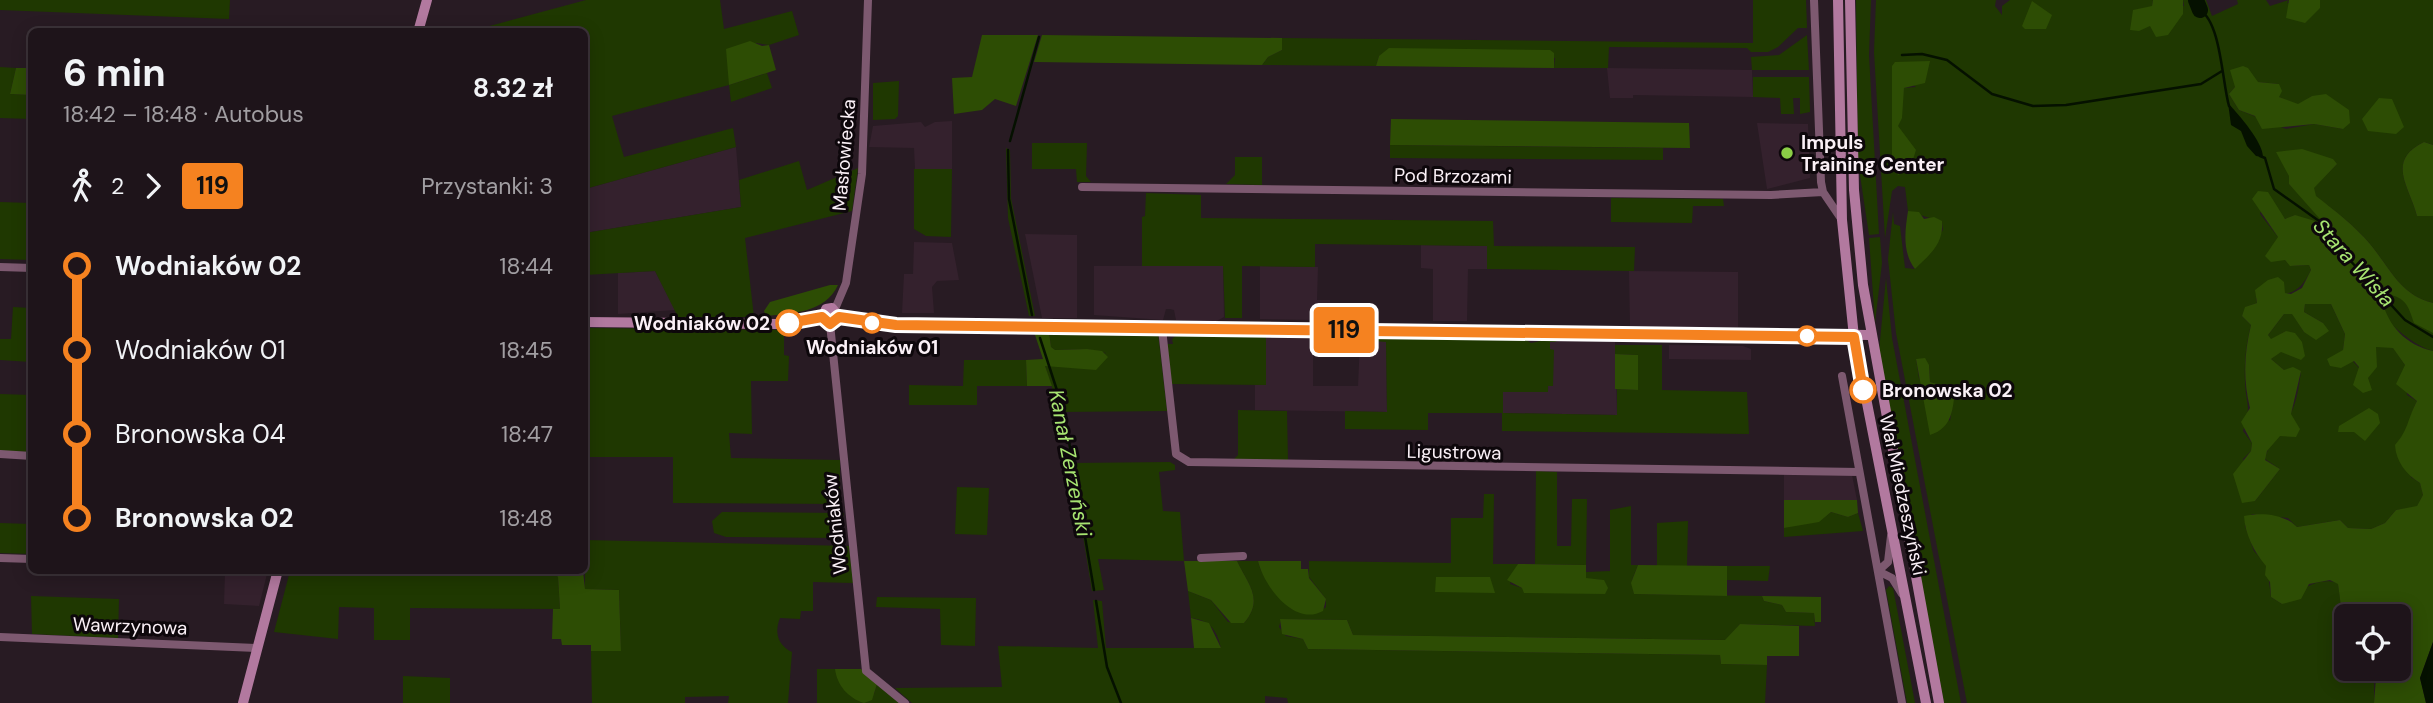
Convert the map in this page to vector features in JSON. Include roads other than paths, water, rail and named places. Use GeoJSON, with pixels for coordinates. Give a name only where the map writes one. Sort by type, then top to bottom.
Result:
{"type":"FeatureCollection","features":[{"type":"Feature","properties":{"kind":"street"},"geometry":{"type":"LineString","coordinates":[[419,28],[426,0]]}},
{"type":"Feature","properties":{"kind":"street","name":"Masłowiecka"},"geometry":{"type":"LineString","coordinates":[[832,317],[846,284],[862,174],[867,0]]}},
{"type":"Feature","properties":{"kind":"street"},"geometry":{"type":"LineString","coordinates":[[1814,0],[1816,121],[1823,192],[1842,220]]}},
{"type":"Feature","properties":{"kind":"street","name":"Wał Miedzeszyński"},"geometry":{"type":"LineString","coordinates":[[1838,0],[1842,220],[1854,337],[1926,703]]}},
{"type":"Feature","properties":{"kind":"street","name":"Wał Miedzeszyński"},"geometry":{"type":"LineString","coordinates":[[1850,0],[1854,190],[1870,335],[1939,703]]}},
{"type":"Feature","properties":{"kind":"street","name":"Pod Brzozami"},"geometry":{"type":"LineString","coordinates":[[1082,187],[1751,195],[1823,192]]}},
{"type":"Feature","properties":{"kind":"street"},"geometry":{"type":"LineString","coordinates":[[0,267],[28,268]]}},
{"type":"Feature","properties":{"kind":"street"},"geometry":{"type":"LineString","coordinates":[[588,322],[776,324],[832,317],[896,325],[1854,337],[1870,335]]}},
{"type":"Feature","properties":{"kind":"street","name":"Wodniaków"},"geometry":{"type":"LineString","coordinates":[[832,317],[866,671],[905,703]]}},
{"type":"Feature","properties":{"kind":"street","name":"Ligustrowa"},"geometry":{"type":"LineString","coordinates":[[1162,329],[1176,454],[1189,462],[1859,471]]}},
{"type":"Feature","properties":{"kind":"street","name":"Wał Miedzeszyński"},"geometry":{"type":"LineString","coordinates":[[1842,376],[1902,703]]}},
{"type":"Feature","properties":{"kind":"street"},"geometry":{"type":"LineString","coordinates":[[0,454],[28,456]]}},
{"type":"Feature","properties":{"kind":"street"},"geometry":{"type":"LineString","coordinates":[[1891,530],[1888,562],[1878,571],[1895,581],[1908,606]]}},
{"type":"Feature","properties":{"kind":"street"},"geometry":{"type":"LineString","coordinates":[[1201,558],[1242,556]]}},
{"type":"Feature","properties":{"kind":"street"},"geometry":{"type":"LineString","coordinates":[[0,558],[28,559]]}},
{"type":"Feature","properties":{"kind":"street"},"geometry":{"type":"LineString","coordinates":[[243,703],[277,574]]}},
{"type":"Feature","properties":{"kind":"street","name":"Wawrzynowa"},"geometry":{"type":"LineString","coordinates":[[0,637],[258,648]]}},
{"type":"Feature","properties":{"kind":"waterway","name":"Stara Wisła"},"geometry":{"type":"LineString","coordinates":[[2196,0],[2200,10]]}},
{"type":"Feature","properties":{"kind":"waterway","name":"Stara Wisła"},"geometry":{"type":"LineString","coordinates":[[2200,10],[2207,17],[2217,39],[2229,106]]}},
{"type":"Feature","properties":{"kind":"waterway","name":"Kanał Zerzeński"},"geometry":{"type":"LineString","coordinates":[[1010,141],[1039,37]]}},
{"type":"Feature","properties":{"kind":"waterway"},"geometry":{"type":"LineString","coordinates":[[1902,55],[1922,54],[1947,60],[1992,94],[2033,106],[2066,105],[2201,84],[2222,71]]}},
{"type":"Feature","properties":{"kind":"waterway","name":"Kanał Zerzeński"},"geometry":{"type":"LineString","coordinates":[[1008,150],[1009,199],[1032,315]]}},
{"type":"Feature","properties":{"kind":"waterway","name":"Stara Wisła"},"geometry":{"type":"LineString","coordinates":[[2260,156],[2265,158],[2274,189],[2319,221],[2346,256],[2405,320],[2433,337]]}},
{"type":"Feature","properties":{"kind":"waterway","name":"Kanał Zerzeński"},"geometry":{"type":"LineString","coordinates":[[1040,338],[1064,412],[1094,590]]}},
{"type":"Feature","properties":{"kind":"waterway","name":"Kanał Zerzeński"},"geometry":{"type":"LineString","coordinates":[[1096,601],[1107,667],[1121,703]]}},
{"type":"Feature","properties":{"kind":"place","name":"Impuls Training Center"},"geometry":{"type":"Point","coordinates":[1787,153]}},
{"type":"Feature","properties":{"kind":"place","name":"Wodniaków 02"},"geometry":{"type":"Point","coordinates":[789,323]}},
{"type":"Feature","properties":{"kind":"place","name":"Wodniaków 01"},"geometry":{"type":"Point","coordinates":[872,323]}},
{"type":"Feature","properties":{"kind":"place","name":"Bronowska 02"},"geometry":{"type":"Point","coordinates":[1863,390]}}]}
